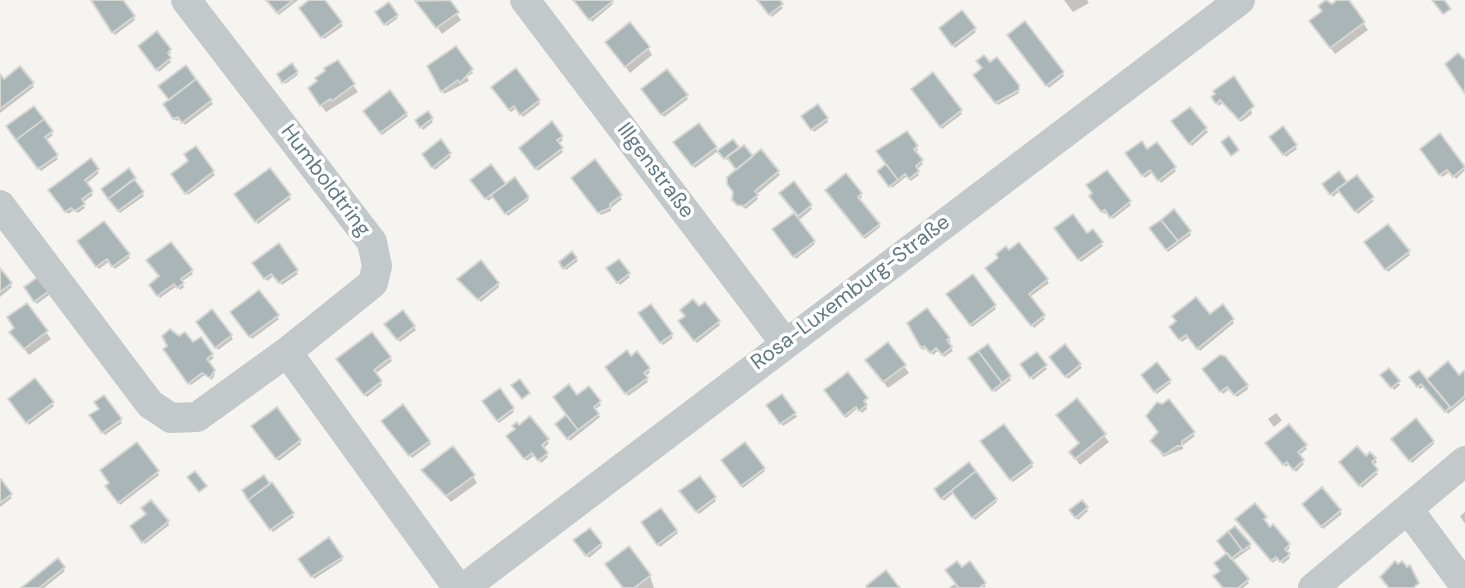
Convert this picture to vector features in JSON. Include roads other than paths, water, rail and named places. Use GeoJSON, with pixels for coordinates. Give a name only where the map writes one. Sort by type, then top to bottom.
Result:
{"type":"FeatureCollection","features":[{"type":"Feature","properties":{"kind":"street","name":"Humboldtring"},"geometry":{"type":"LineString","coordinates":[[0,205],[150,404],[165,415],[197,417],[287,352],[373,283],[377,266],[372,242],[186,0]]}},
{"type":"Feature","properties":{"kind":"street","name":"Illgenstraße"},"geometry":{"type":"LineString","coordinates":[[525,0],[785,342]]}},
{"type":"Feature","properties":{"kind":"street","name":"Rosa-Luxemburg-Straße"},"geometry":{"type":"LineString","coordinates":[[464,588],[785,342],[1240,0]]}},
{"type":"Feature","properties":{"kind":"street"},"geometry":{"type":"LineString","coordinates":[[287,352],[458,588]]}},
{"type":"Feature","properties":{"kind":"street"},"geometry":{"type":"LineString","coordinates":[[1314,588],[1465,461]]}},
{"type":"Feature","properties":{"kind":"street"},"geometry":{"type":"LineString","coordinates":[[1408,509],[1465,586]]}}]}
